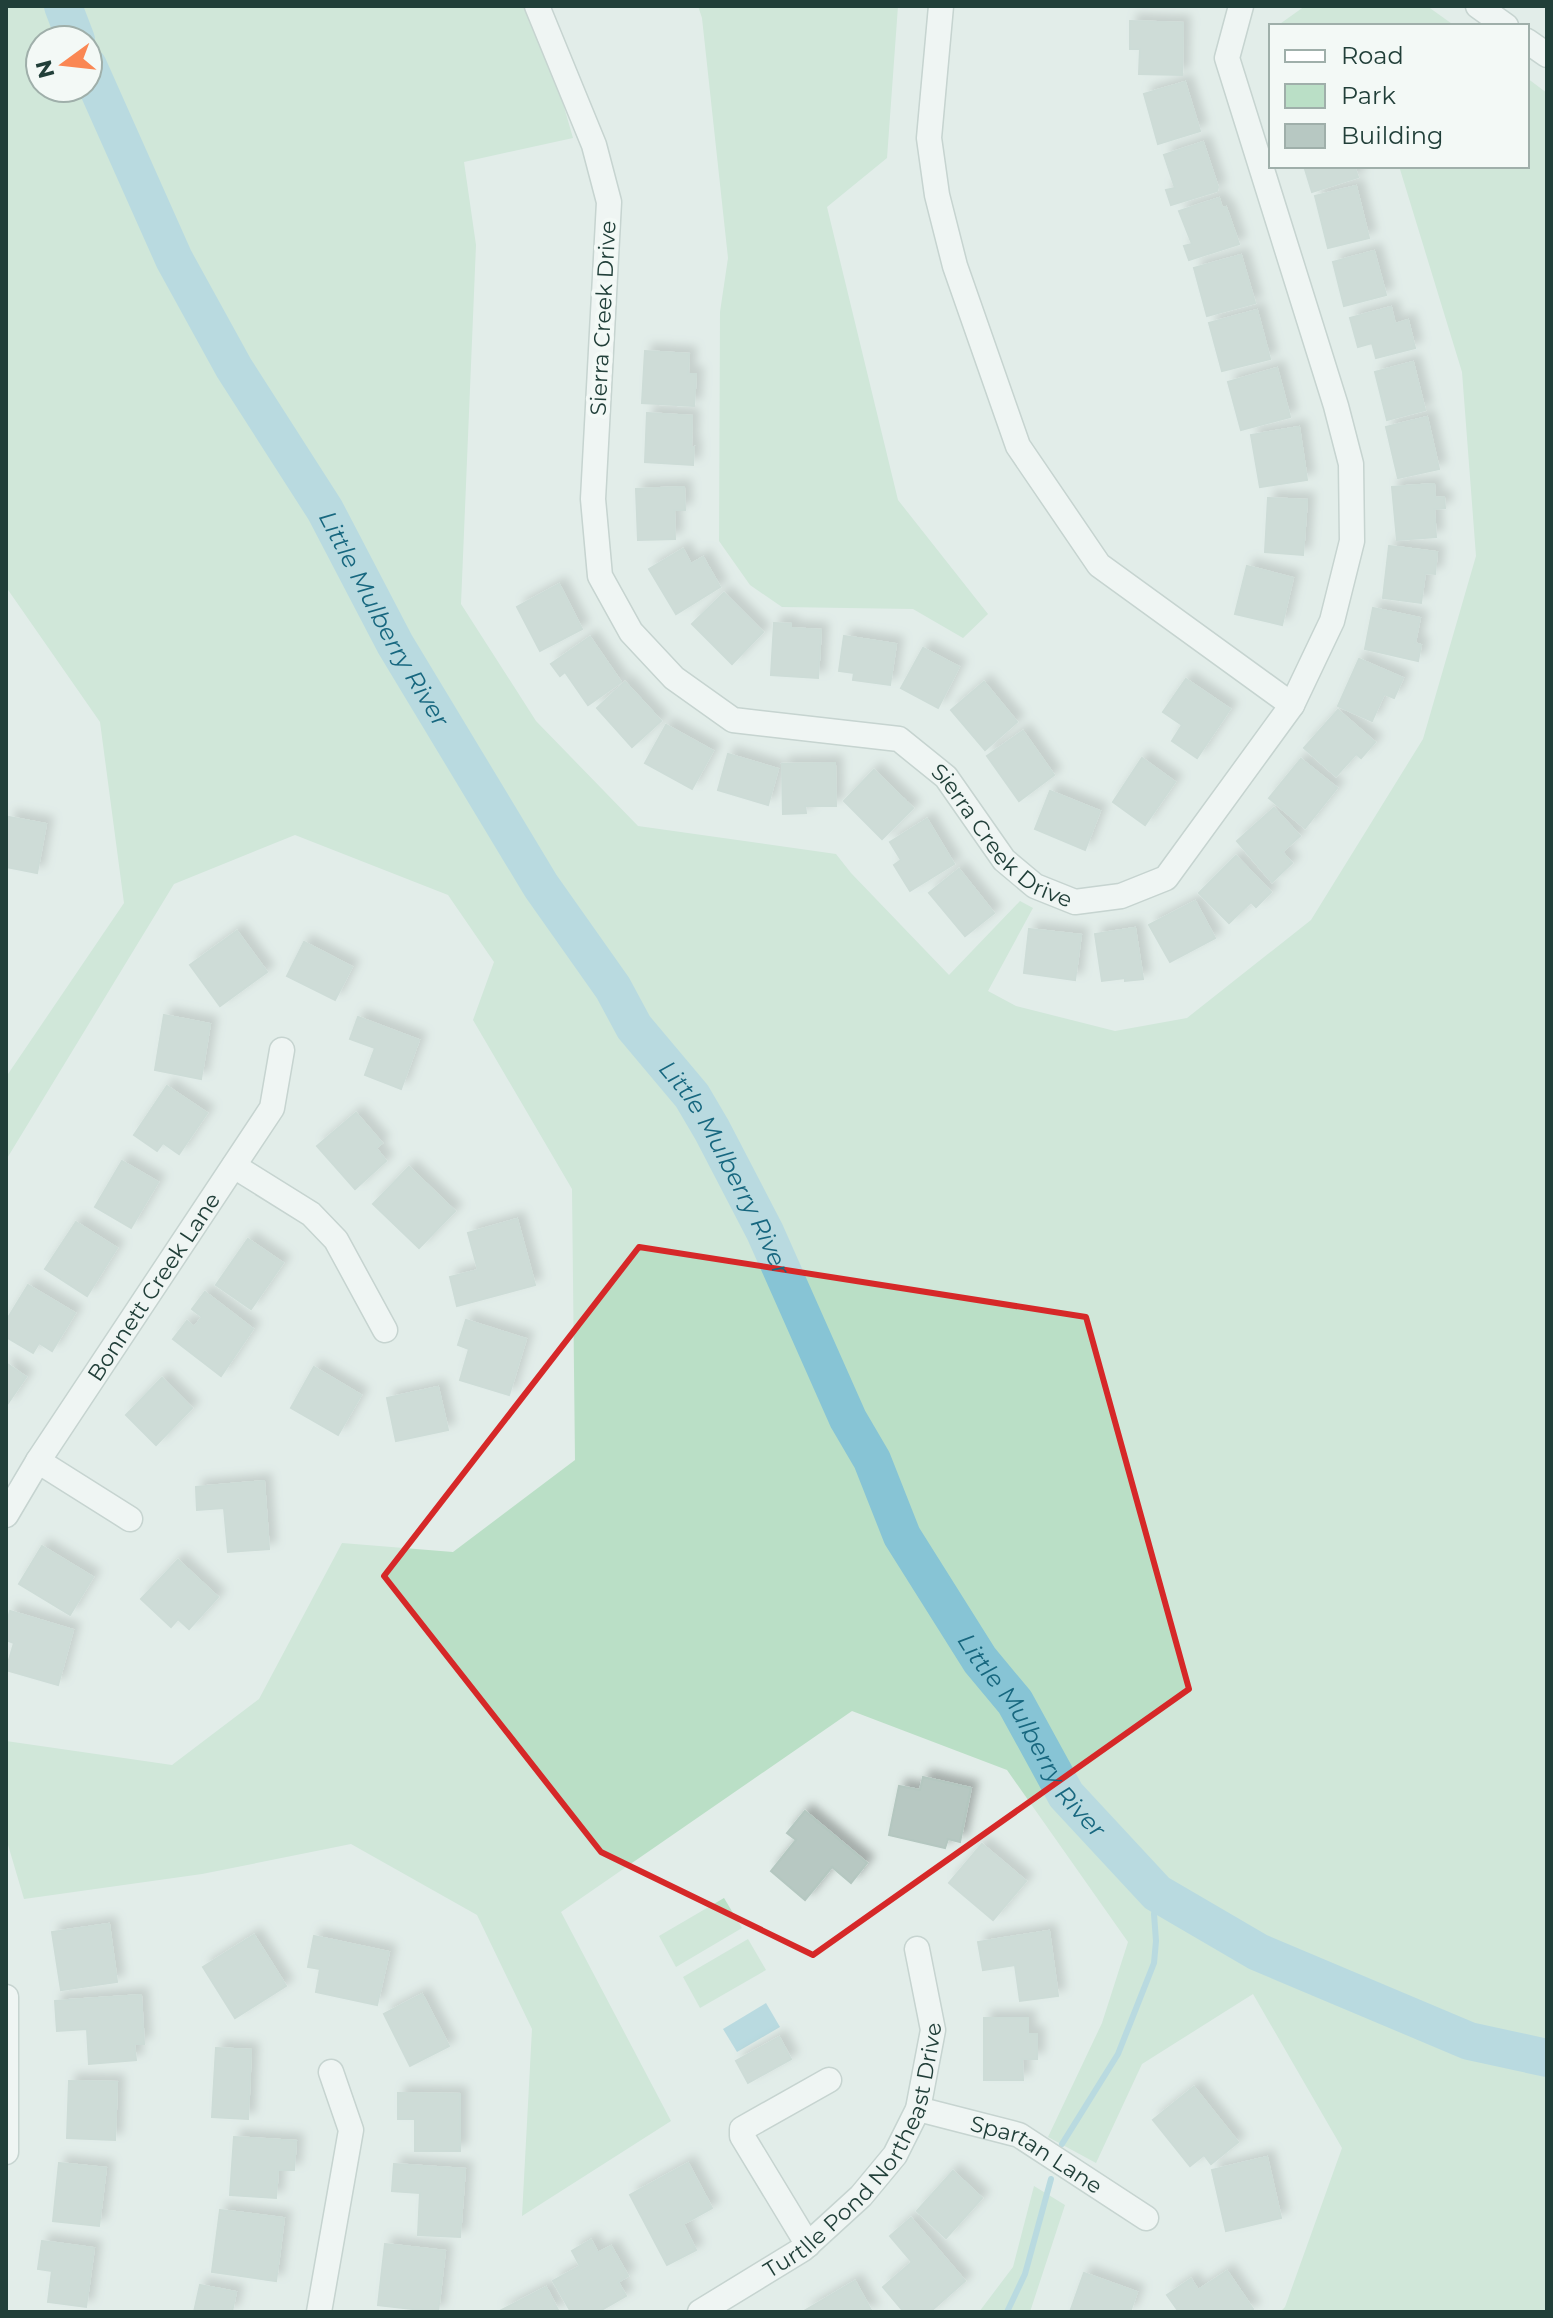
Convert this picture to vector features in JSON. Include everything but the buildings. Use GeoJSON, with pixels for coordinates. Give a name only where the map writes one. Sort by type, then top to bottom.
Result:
{"type":"FeatureCollection","features":[{"type":"Feature","properties":{"kind":"street","name":"Sierra Creek Drive"},"geometry":{"type":"LineString","coordinates":[[537,6],[594,145],[609,202],[593,499],[600,576],[631,632],[674,678],[733,720],[899,739],[946,777],[1004,860],[1035,886],[1075,902],[1121,896],[1166,878],[1292,705],[1332,621],[1352,541],[1351,464],[1336,406],[1227,58],[1241,6]]}},
{"type":"Feature","properties":{"kind":"street"},"geometry":{"type":"LineString","coordinates":[[941,6],[929,138],[937,195],[955,266],[1018,446],[1099,565],[1292,705]]}},
{"type":"Feature","properties":{"kind":"street"},"geometry":{"type":"LineString","coordinates":[[1478,6],[1503,24]]}},
{"type":"Feature","properties":{"kind":"street"},"geometry":{"type":"LineString","coordinates":[[1529,42],[1547,55]]}},
{"type":"Feature","properties":{"kind":"street","name":"Bonnett Creek Lane"},"geometry":{"type":"LineString","coordinates":[[6,1515],[38,1461],[272,1108],[282,1050]]}},
{"type":"Feature","properties":{"kind":"street"},"geometry":{"type":"LineString","coordinates":[[234,1166],[311,1214],[336,1240],[385,1330]]}},
{"type":"Feature","properties":{"kind":"street"},"geometry":{"type":"LineString","coordinates":[[38,1461],[130,1519]]}},
{"type":"Feature","properties":{"kind":"street","name":"Turtlle Pond Northeast Drive"},"geometry":{"type":"LineString","coordinates":[[700,2312],[808,2245],[861,2196],[895,2155],[918,2109],[933,2030],[917,1949]]}},
{"type":"Feature","properties":{"kind":"street"},"geometry":{"type":"LineString","coordinates":[[6,1997],[6,2152]]}},
{"type":"Feature","properties":{"kind":"street"},"geometry":{"type":"LineString","coordinates":[[319,2312],[351,2130],[331,2072]]}},
{"type":"Feature","properties":{"kind":"street"},"geometry":{"type":"LineString","coordinates":[[808,2245],[742,2136],[742,2129],[829,2080]]}},
{"type":"Feature","properties":{"kind":"street","name":"Spartan Lane"},"geometry":{"type":"LineString","coordinates":[[918,2109],[1019,2135],[1146,2218]]}},
{"type":"Feature","properties":{"kind":"highlighted area"},"geometry":{"type":"Polygon","coordinates":[[[639,1247],[1086,1317],[1189,1689],[813,1955],[601,1852],[384,1576],[639,1247]]]}},
{"type":"Feature","properties":{"kind":"green space"},"geometry":{"type":"Polygon","coordinates":[[[6,6],[527,6],[558,86],[573,138],[464,162],[476,245],[461,604],[536,721],[638,826],[836,854],[949,975],[1020,901],[1033,908],[988,991],[1016,1006],[1115,1031],[1187,1018],[1311,920],[1423,739],[1476,556],[1462,372],[1400,168],[1529,168],[1529,80],[1547,93],[1547,2312],[1280,2312],[1285,2307],[1342,2148],[1253,1994],[1142,2064],[1096,2163],[1048,2137],[1102,2023],[1128,1942],[1007,1770],[852,1711],[561,1912],[671,2121],[522,2216],[532,2029],[477,1915],[351,1844],[202,1874],[24,1899],[6,1838],[6,1741],[172,1765],[259,1699],[342,1543],[453,1552],[575,1460],[572,1189],[473,1020],[494,962],[448,895],[295,835],[174,884],[6,1160],[6,1077],[124,903],[100,722],[6,587],[6,6]]]}},
{"type":"Feature","properties":{"kind":"green space"},"geometry":{"type":"Polygon","coordinates":[[[698,6],[898,6],[887,158],[827,207],[898,500],[988,614],[963,638],[913,609],[782,607],[750,585],[719,541],[720,312],[728,258],[702,18],[698,6]]]}},
{"type":"Feature","properties":{"kind":"green space"},"geometry":{"type":"Polygon","coordinates":[[[1305,6],[1427,6],[1452,24],[1280,24],[1305,6]]]}},
{"type":"Feature","properties":{"kind":"green space"},"geometry":{"type":"Polygon","coordinates":[[[724,1898],[742,1928],[676,1967],[659,1936],[724,1898]]]}},
{"type":"Feature","properties":{"kind":"green space"},"geometry":{"type":"Polygon","coordinates":[[[748,1939],[766,1970],[700,2008],[683,1977],[748,1939]]]}},
{"type":"Feature","properties":{"kind":"green space"},"geometry":{"type":"Polygon","coordinates":[[[1034,2186],[1065,2205],[1030,2312],[979,2312],[1013,2267],[1034,2186]]]}},
{"type":"Feature","properties":{"kind":"water"},"geometry":{"type":"Polygon","coordinates":[[[766,2003],[780,2027],[737,2052],[723,2029],[766,2003]]]}},
{"type":"Feature","properties":{"kind":"waterway","name":"Little Mulberry River"},"geometry":{"type":"LineString","coordinates":[[63,6],[70,24]]}},
{"type":"Feature","properties":{"kind":"waterway","name":"Little Mulberry River"},"geometry":{"type":"LineString","coordinates":[[104,102],[174,259],[234,368],[325,510],[395,644],[541,886],[613,988],[634,1027],[692,1096],[712,1130],[765,1232],[848,1419],[872,1460],[902,1536],[980,1660],[1015,1702],[1066,1795],[1157,1893],[1258,1952],[1469,2041],[1547,2058]]}},
{"type":"Feature","properties":{"kind":"waterway"},"geometry":{"type":"LineString","coordinates":[[1062,2144],[1118,2054],[1154,1963],[1157,1893]]}},
{"type":"Feature","properties":{"kind":"waterway"},"geometry":{"type":"LineString","coordinates":[[1007,2312],[1025,2274],[1051,2179]]}}]}
